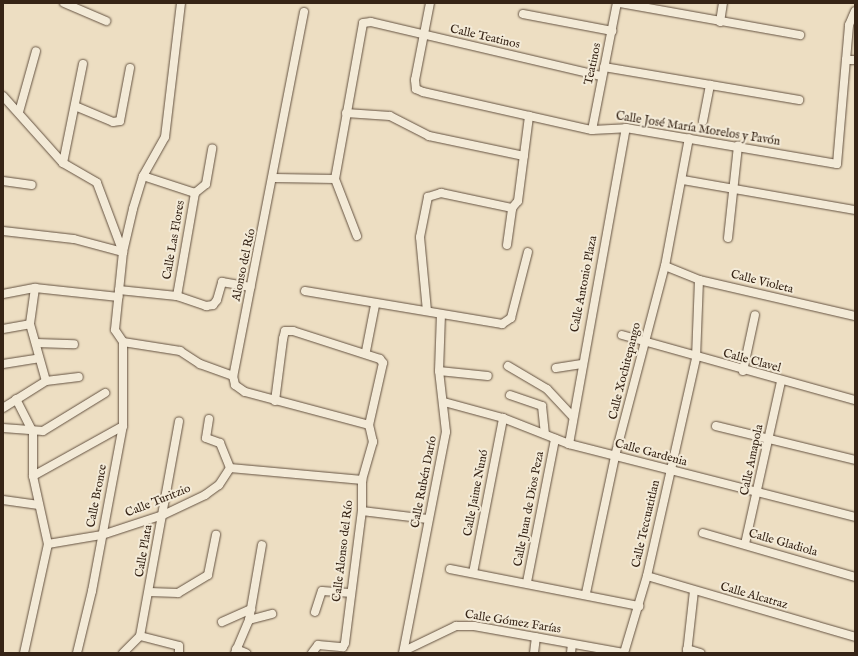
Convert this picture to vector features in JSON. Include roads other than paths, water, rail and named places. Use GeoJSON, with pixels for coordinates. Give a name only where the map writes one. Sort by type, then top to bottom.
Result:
{"type":"FeatureCollection","features":[{"type":"Feature","properties":{"kind":"street"},"geometry":{"type":"LineString","coordinates":[[64,3],[106,21]]}},
{"type":"Feature","properties":{"kind":"street"},"geometry":{"type":"LineString","coordinates":[[181,3],[165,137],[143,176],[123,252],[115,330],[123,342],[180,351],[200,364],[233,376],[236,385],[245,392],[275,401],[369,425],[382,364],[366,351],[285,331],[275,401]]}},
{"type":"Feature","properties":{"kind":"street"},"geometry":{"type":"LineString","coordinates":[[424,35],[430,3]]}},
{"type":"Feature","properties":{"kind":"street"},"geometry":{"type":"LineString","coordinates":[[619,3],[800,35]]}},
{"type":"Feature","properties":{"kind":"street","name":"Teatinos"},"geometry":{"type":"LineString","coordinates":[[592,130],[602,76],[619,3]]}},
{"type":"Feature","properties":{"kind":"street"},"geometry":{"type":"LineString","coordinates":[[720,22],[722,3]]}},
{"type":"Feature","properties":{"kind":"street"},"geometry":{"type":"LineString","coordinates":[[855,10],[849,25],[846,60],[855,60]]}},
{"type":"Feature","properties":{"kind":"street","name":"Alonso del Río"},"geometry":{"type":"LineString","coordinates":[[233,376],[274,178],[304,12]]}},
{"type":"Feature","properties":{"kind":"street"},"geometry":{"type":"LineString","coordinates":[[523,14],[612,31]]}},
{"type":"Feature","properties":{"kind":"street","name":"Calle Teatinos"},"geometry":{"type":"LineString","coordinates":[[346,113],[362,23],[371,22],[602,76]]}},
{"type":"Feature","properties":{"kind":"street","name":"Calle José María Morelos y Pavón"},"geometry":{"type":"LineString","coordinates":[[424,35],[416,89],[592,130],[626,128],[837,164],[846,60]]}},
{"type":"Feature","properties":{"kind":"street"},"geometry":{"type":"LineString","coordinates":[[19,112],[36,51]]}},
{"type":"Feature","properties":{"kind":"street"},"geometry":{"type":"LineString","coordinates":[[63,163],[83,64]]}},
{"type":"Feature","properties":{"kind":"street"},"geometry":{"type":"LineString","coordinates":[[604,67],[799,100]]}},
{"type":"Feature","properties":{"kind":"street"},"geometry":{"type":"LineString","coordinates":[[75,106],[113,122],[120,121],[130,68]]}},
{"type":"Feature","properties":{"kind":"street"},"geometry":{"type":"LineString","coordinates":[[703,121],[710,85]]}},
{"type":"Feature","properties":{"kind":"street"},"geometry":{"type":"LineString","coordinates":[[3,96],[19,112],[63,163],[97,183],[123,252]]}},
{"type":"Feature","properties":{"kind":"street"},"geometry":{"type":"LineString","coordinates":[[357,236],[335,179],[346,113],[390,116],[429,136],[524,156]]}},
{"type":"Feature","properties":{"kind":"street"},"geometry":{"type":"LineString","coordinates":[[507,245],[512,208],[518,201],[529,116]]}},
{"type":"Feature","properties":{"kind":"street","name":"Calle Antonio Plaza"},"geometry":{"type":"LineString","coordinates":[[569,444],[582,364],[626,128]]}},
{"type":"Feature","properties":{"kind":"street","name":"Calle Xochitepango"},"geometry":{"type":"LineString","coordinates":[[586,593],[616,456],[665,266],[683,180],[689,138]]}},
{"type":"Feature","properties":{"kind":"street"},"geometry":{"type":"LineString","coordinates":[[728,238],[732,188],[738,146]]}},
{"type":"Feature","properties":{"kind":"street"},"geometry":{"type":"LineString","coordinates":[[195,193],[206,184],[212,149]]}},
{"type":"Feature","properties":{"kind":"street","name":"Calle Las Flores"},"geometry":{"type":"LineString","coordinates":[[143,176],[195,193],[177,296]]}},
{"type":"Feature","properties":{"kind":"street"},"geometry":{"type":"LineString","coordinates":[[274,178],[335,179]]}},
{"type":"Feature","properties":{"kind":"street"},"geometry":{"type":"LineString","coordinates":[[683,180],[855,210]]}},
{"type":"Feature","properties":{"kind":"street"},"geometry":{"type":"LineString","coordinates":[[3,181],[32,185]]}},
{"type":"Feature","properties":{"kind":"street"},"geometry":{"type":"LineString","coordinates":[[427,312],[420,237],[428,197],[433,193],[512,208]]}},
{"type":"Feature","properties":{"kind":"street"},"geometry":{"type":"LineString","coordinates":[[3,231],[74,238],[123,252]]}},
{"type":"Feature","properties":{"kind":"street"},"geometry":{"type":"LineString","coordinates":[[305,291],[375,305],[441,315],[508,322],[528,252]]}},
{"type":"Feature","properties":{"kind":"street","name":"Calle Violeta"},"geometry":{"type":"LineString","coordinates":[[665,266],[699,280],[855,316]]}},
{"type":"Feature","properties":{"kind":"street","name":"Calle Teccuatitlan"},"geometry":{"type":"LineString","coordinates":[[624,653],[647,576],[696,358],[699,280]]}},
{"type":"Feature","properties":{"kind":"street"},"geometry":{"type":"LineString","coordinates":[[3,294],[35,288],[119,294],[177,296],[213,305],[222,282],[251,287]]}},
{"type":"Feature","properties":{"kind":"street"},"geometry":{"type":"LineString","coordinates":[[35,288],[30,324],[46,381]]}},
{"type":"Feature","properties":{"kind":"street"},"geometry":{"type":"LineString","coordinates":[[366,351],[375,305]]}},
{"type":"Feature","properties":{"kind":"street","name":"Calle Rubén Darío"},"geometry":{"type":"LineString","coordinates":[[404,652],[428,519],[446,432],[444,402],[439,371],[441,315]]}},
{"type":"Feature","properties":{"kind":"street"},"geometry":{"type":"LineString","coordinates":[[742,371],[755,315]]}},
{"type":"Feature","properties":{"kind":"street"},"geometry":{"type":"LineString","coordinates":[[3,329],[30,324]]}},
{"type":"Feature","properties":{"kind":"street","name":"Calle Clavel"},"geometry":{"type":"LineString","coordinates":[[622,335],[645,340],[696,358],[742,371],[855,400]]}},
{"type":"Feature","properties":{"kind":"street","name":"Calle Bronce"},"geometry":{"type":"LineString","coordinates":[[77,653],[123,426],[123,342]]}},
{"type":"Feature","properties":{"kind":"street"},"geometry":{"type":"LineString","coordinates":[[36,343],[74,344]]}},
{"type":"Feature","properties":{"kind":"street"},"geometry":{"type":"LineString","coordinates":[[3,364],[39,358]]}},
{"type":"Feature","properties":{"kind":"street"},"geometry":{"type":"LineString","coordinates":[[556,368],[582,364]]}},
{"type":"Feature","properties":{"kind":"street"},"geometry":{"type":"LineString","coordinates":[[508,366],[547,389],[573,417]]}},
{"type":"Feature","properties":{"kind":"street"},"geometry":{"type":"LineString","coordinates":[[439,371],[488,376]]}},
{"type":"Feature","properties":{"kind":"street"},"geometry":{"type":"LineString","coordinates":[[3,408],[46,381],[79,377]]}},
{"type":"Feature","properties":{"kind":"street","name":"Calle Amapola"},"geometry":{"type":"LineString","coordinates":[[745,544],[758,493],[781,381]]}},
{"type":"Feature","properties":{"kind":"street"},"geometry":{"type":"LineString","coordinates":[[3,428],[33,433],[43,431],[105,393]]}},
{"type":"Feature","properties":{"kind":"street"},"geometry":{"type":"LineString","coordinates":[[510,395],[542,406],[545,434]]}},
{"type":"Feature","properties":{"kind":"street"},"geometry":{"type":"LineString","coordinates":[[16,399],[33,433],[33,476],[48,544],[24,653]]}},
{"type":"Feature","properties":{"kind":"street","name":"Calle Gardenia"},"geometry":{"type":"LineString","coordinates":[[444,402],[503,418],[569,444],[855,517]]}},
{"type":"Feature","properties":{"kind":"street","name":"Calle Jaime Nunó"},"geometry":{"type":"LineString","coordinates":[[473,573],[503,418]]}},
{"type":"Feature","properties":{"kind":"street"},"geometry":{"type":"LineString","coordinates":[[209,419],[206,438],[220,443],[230,468],[362,480]]}},
{"type":"Feature","properties":{"kind":"street","name":"Calle Plata"},"geometry":{"type":"LineString","coordinates":[[140,636],[179,422]]}},
{"type":"Feature","properties":{"kind":"street","name":"Calle Alonso del Río"},"geometry":{"type":"LineString","coordinates":[[312,653],[318,645],[343,647],[349,593],[362,511],[362,480],[374,442],[369,425]]}},
{"type":"Feature","properties":{"kind":"street"},"geometry":{"type":"LineString","coordinates":[[33,476],[123,426]]}},
{"type":"Feature","properties":{"kind":"street"},"geometry":{"type":"LineString","coordinates":[[716,426],[855,460]]}},
{"type":"Feature","properties":{"kind":"street","name":"Calle Juan de Dios Peza"},"geometry":{"type":"LineString","coordinates":[[527,582],[555,439]]}},
{"type":"Feature","properties":{"kind":"street","name":"Calle Turitzio"},"geometry":{"type":"LineString","coordinates":[[48,544],[102,535],[163,515],[205,495],[219,485],[230,468]]}},
{"type":"Feature","properties":{"kind":"street"},"geometry":{"type":"LineString","coordinates":[[3,500],[39,505]]}},
{"type":"Feature","properties":{"kind":"street"},"geometry":{"type":"LineString","coordinates":[[362,511],[428,519]]}},
{"type":"Feature","properties":{"kind":"street","name":"Calle Gladiola"},"geometry":{"type":"LineString","coordinates":[[703,533],[855,577]]}},
{"type":"Feature","properties":{"kind":"street"},"geometry":{"type":"LineString","coordinates":[[149,592],[178,593],[208,575],[216,535]]}},
{"type":"Feature","properties":{"kind":"street"},"geometry":{"type":"LineString","coordinates":[[246,653],[235,651],[249,620],[262,545]]}},
{"type":"Feature","properties":{"kind":"street","name":"Calle Juan de Dios Peza"},"geometry":{"type":"LineString","coordinates":[[450,569],[586,593],[639,606]]}},
{"type":"Feature","properties":{"kind":"street","name":"Calle Alcatraz"},"geometry":{"type":"LineString","coordinates":[[647,576],[855,637]]}},
{"type":"Feature","properties":{"kind":"street"},"geometry":{"type":"LineString","coordinates":[[315,612],[322,591],[349,593]]}},
{"type":"Feature","properties":{"kind":"street"},"geometry":{"type":"LineString","coordinates":[[694,591],[687,651],[700,653]]}},
{"type":"Feature","properties":{"kind":"street"},"geometry":{"type":"LineString","coordinates":[[222,622],[251,609]]}},
{"type":"Feature","properties":{"kind":"street"},"geometry":{"type":"LineString","coordinates":[[249,620],[272,614]]}},
{"type":"Feature","properties":{"kind":"street","name":"Calle Gómez Farías"},"geometry":{"type":"LineString","coordinates":[[404,652],[456,626],[536,637],[624,653]]}},
{"type":"Feature","properties":{"kind":"street"},"geometry":{"type":"LineString","coordinates":[[123,653],[140,636],[179,646],[179,653]]}},
{"type":"Feature","properties":{"kind":"street"},"geometry":{"type":"LineString","coordinates":[[534,653],[536,637]]}},
{"type":"Feature","properties":{"kind":"street"},"geometry":{"type":"LineString","coordinates":[[571,653],[572,644]]}}]}
